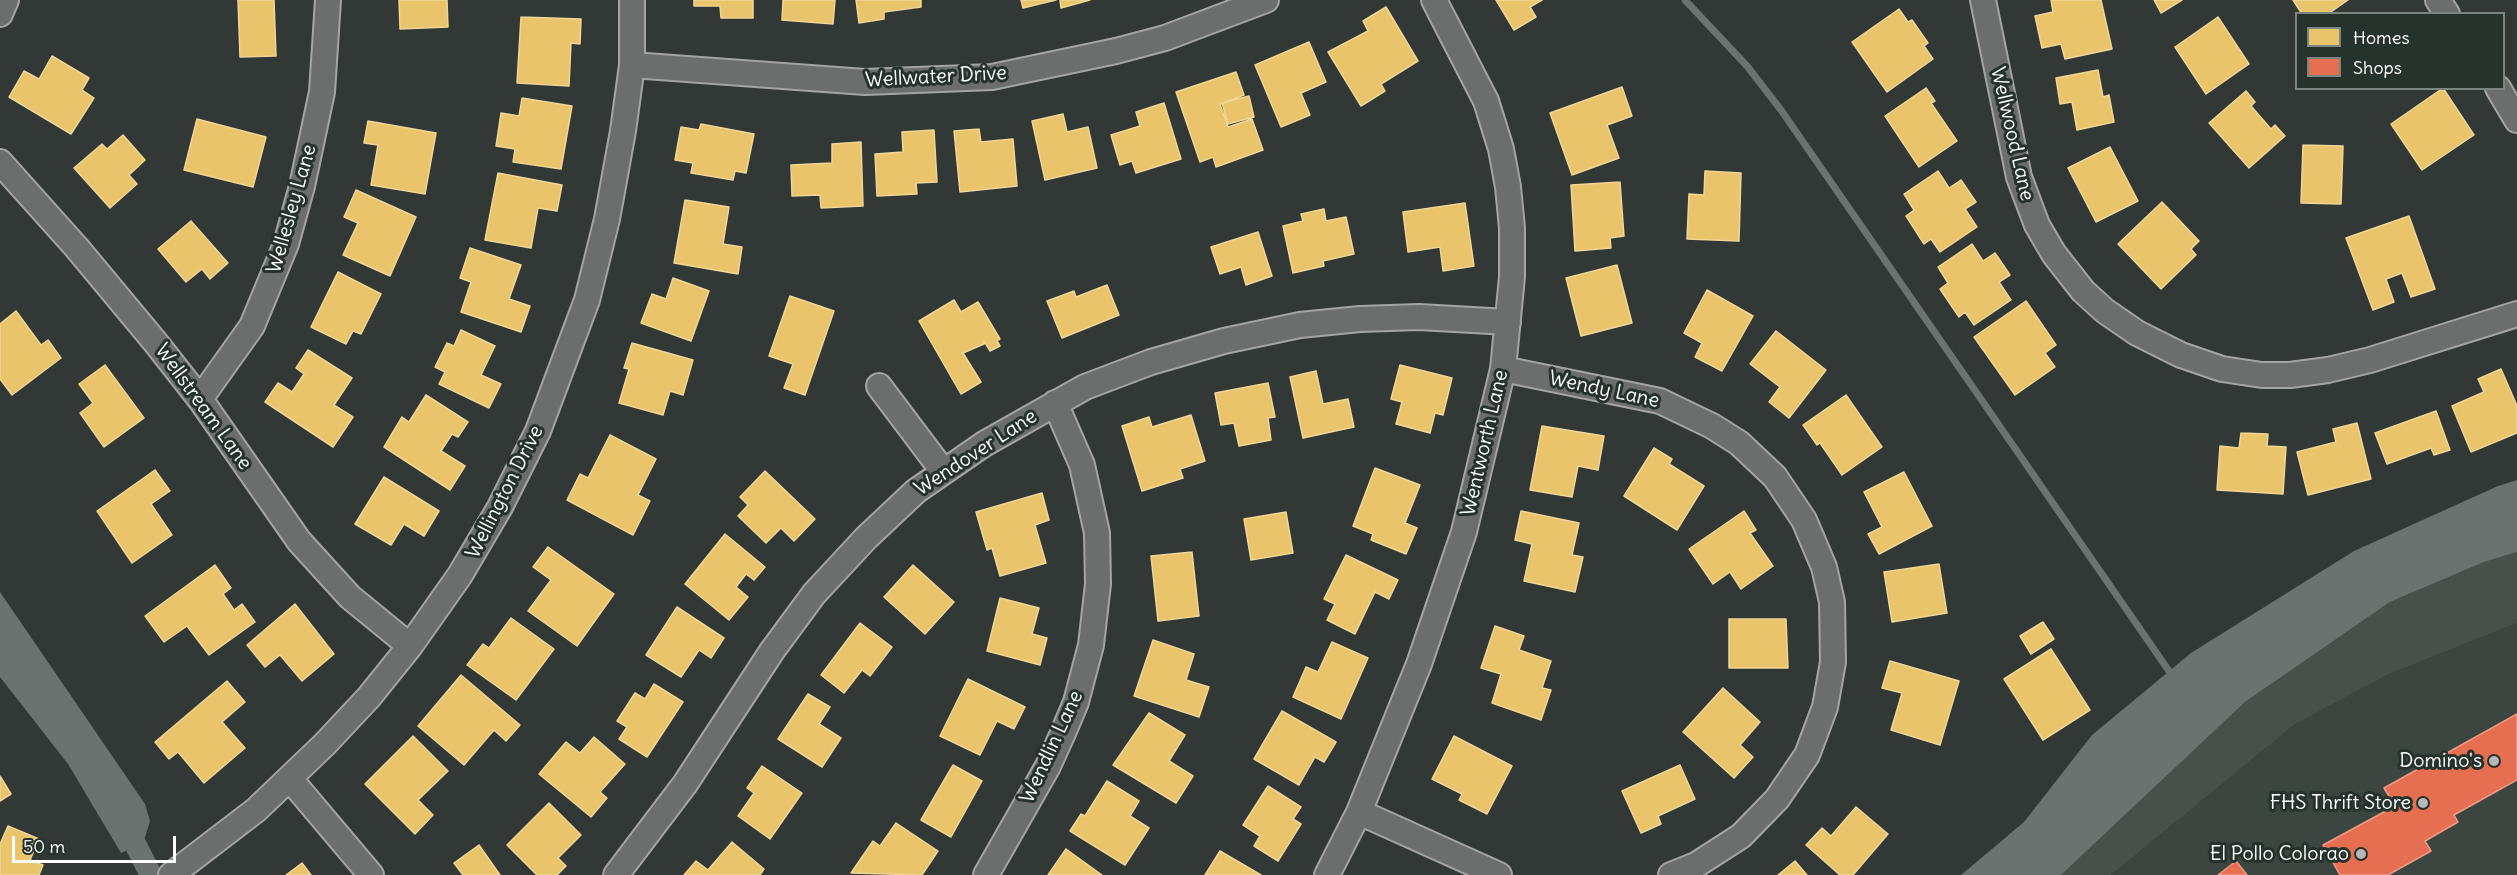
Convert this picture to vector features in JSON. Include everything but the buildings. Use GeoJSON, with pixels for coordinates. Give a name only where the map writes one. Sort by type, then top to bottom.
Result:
{"type":"FeatureCollection","features":[{"type":"Feature","properties":{"kind":"street"},"geometry":{"type":"LineString","coordinates":[[0,15],[6,0]]}},
{"type":"Feature","properties":{"kind":"street","name":"Wellesley Lane"},"geometry":{"type":"LineString","coordinates":[[200,399],[252,326],[286,244],[302,186],[322,92],[328,0]]}},
{"type":"Feature","properties":{"kind":"street","name":"Wellington Drive"},"geometry":{"type":"LineString","coordinates":[[171,875],[194,860],[290,779],[362,706],[410,646],[460,575],[501,507],[538,431],[587,300],[607,219],[632,65],[632,0]]}},
{"type":"Feature","properties":{"kind":"street","name":"Wellwater Drive"},"geometry":{"type":"LineString","coordinates":[[632,65],[865,82],[992,77],[1067,63],[1155,40],[1266,0]]}},
{"type":"Feature","properties":{"kind":"street","name":"Wentworth Lane"},"geometry":{"type":"LineString","coordinates":[[1327,875],[1359,812],[1419,664],[1464,532],[1503,369],[1508,322],[1512,228],[1508,187],[1501,150],[1486,101],[1434,0]]}},
{"type":"Feature","properties":{"kind":"street","name":"Wellwood Lane"},"geometry":{"type":"LineString","coordinates":[[1983,0],[2017,169],[2037,225],[2054,254],[2083,291],[2104,311],[2137,333],[2181,355],[2222,369],[2262,375],[2290,375],[2328,370],[2370,360],[2517,314]]}},
{"type":"Feature","properties":{"kind":"street"},"geometry":{"type":"LineString","coordinates":[[2499,90],[2517,120]]}},
{"type":"Feature","properties":{"kind":"street","name":"Wellstream Lane"},"geometry":{"type":"LineString","coordinates":[[0,162],[99,273],[200,399],[299,542],[350,597],[410,646]]}},
{"type":"Feature","properties":{"kind":"street","name":"Wendover Lane"},"geometry":{"type":"LineString","coordinates":[[616,875],[692,775],[772,651],[814,594],[892,513],[943,471],[992,439],[1085,387],[1168,356],[1300,325],[1419,317],[1508,322]]}},
{"type":"Feature","properties":{"kind":"street","name":"Wendy Lane"},"geometry":{"type":"LineString","coordinates":[[1503,369],[1660,400],[1712,426],[1739,443],[1775,477],[1804,520],[1824,567],[1832,602],[1833,662],[1825,706],[1807,755],[1777,799],[1741,836],[1696,865],[1671,875]]}},
{"type":"Feature","properties":{"kind":"street"},"geometry":{"type":"LineString","coordinates":[[879,386],[943,471]]}},
{"type":"Feature","properties":{"kind":"street","name":"Wendlin Lane"},"geometry":{"type":"LineString","coordinates":[[986,875],[1048,766],[1063,733],[1085,674],[1095,623],[1098,559],[1093,512],[1082,465],[1055,403]]}},
{"type":"Feature","properties":{"kind":"street"},"geometry":{"type":"LineString","coordinates":[[290,779],[371,875]]}},
{"type":"Feature","properties":{"kind":"street"},"geometry":{"type":"LineString","coordinates":[[1359,812],[1499,875]]}},
{"type":"Feature","properties":{"kind":"shaded area"},"geometry":{"type":"Polygon","coordinates":[[[2517,480],[2517,552],[2484,562],[2390,602],[2245,702],[2061,875],[1961,875],[2024,822],[2092,735],[2191,653],[2354,551],[2498,486],[2517,480]]]}},
{"type":"Feature","properties":{"kind":"shaded area"},"geometry":{"type":"Polygon","coordinates":[[[2517,552],[2517,623],[2389,674],[2295,724],[2111,875],[2061,875],[2245,702],[2390,602],[2484,562],[2517,552]]]}},
{"type":"Feature","properties":{"kind":"shaded area"},"geometry":{"type":"Polygon","coordinates":[[[0,592],[145,804],[150,821],[143,844],[121,853],[68,764],[0,677],[0,592]]]}},
{"type":"Feature","properties":{"kind":"shaded area"},"geometry":{"type":"Polygon","coordinates":[[[2517,623],[2517,875],[2111,875],[2295,724],[2389,674],[2517,623]]]}},
{"type":"Feature","properties":{"kind":"waterway"},"geometry":{"type":"LineString","coordinates":[[1685,0],[1747,66],[1781,110],[2169,671]]}},
{"type":"Feature","properties":{"kind":"waterway"},"geometry":{"type":"LineString","coordinates":[[123,820],[151,875]]}},
{"type":"Feature","properties":{"kind":"place","name":"Domino's"},"geometry":{"type":"Point","coordinates":[2494,761]}},
{"type":"Feature","properties":{"kind":"place","name":"FHS Thrift Store"},"geometry":{"type":"Point","coordinates":[2423,803]}},
{"type":"Feature","properties":{"kind":"place","name":"El Pollo Colorao"},"geometry":{"type":"Point","coordinates":[2361,854]}}]}
